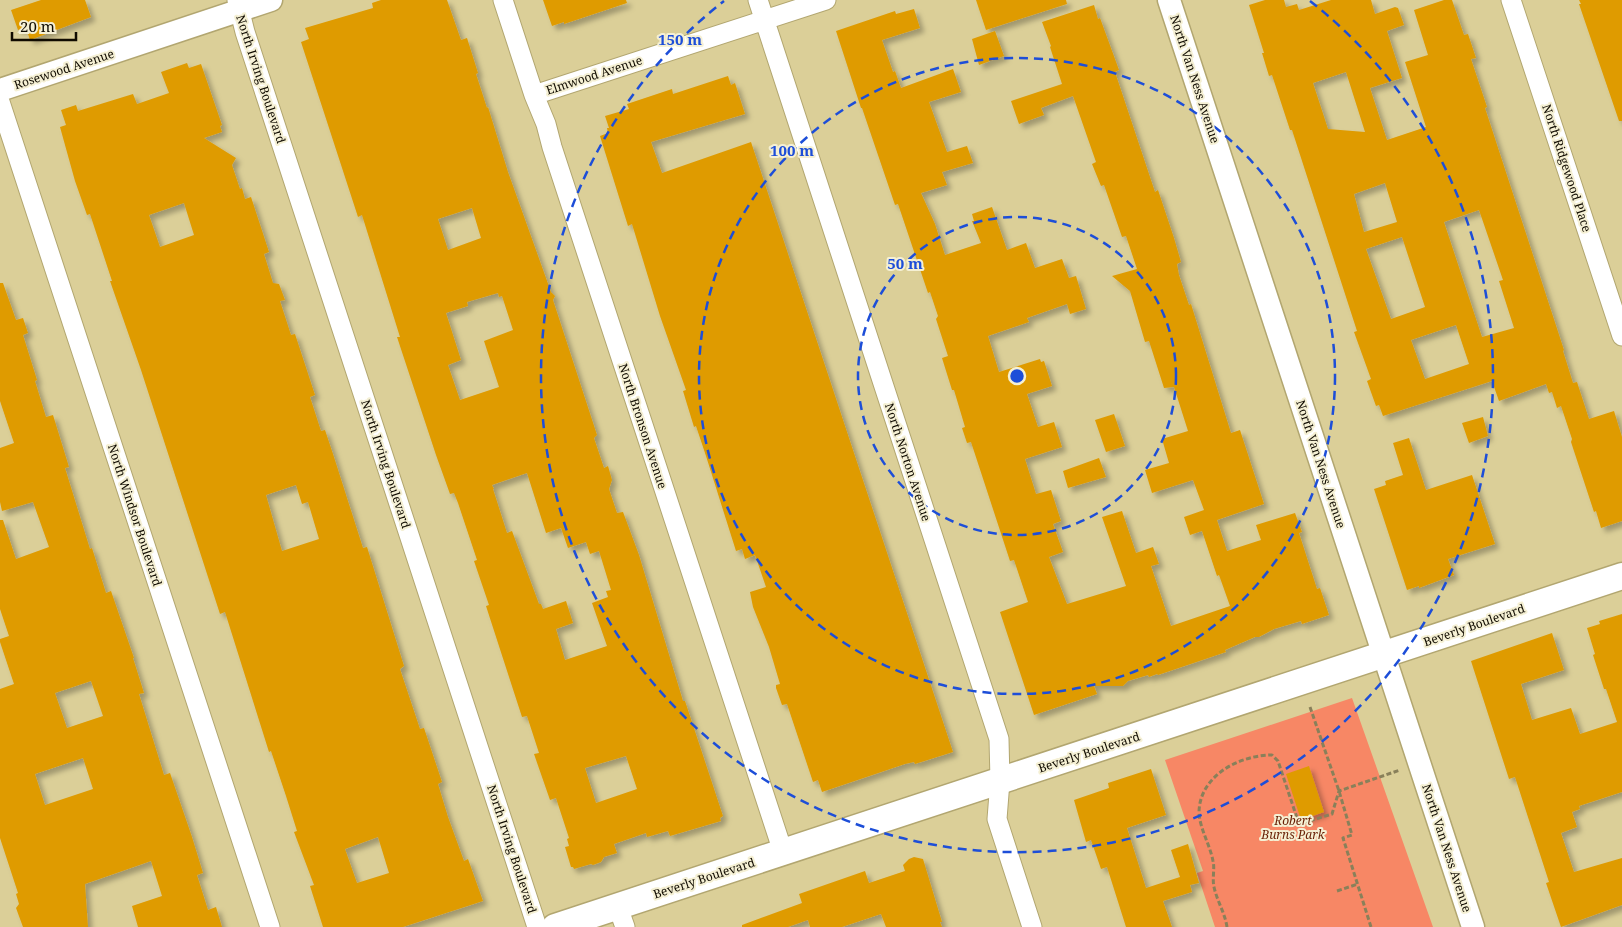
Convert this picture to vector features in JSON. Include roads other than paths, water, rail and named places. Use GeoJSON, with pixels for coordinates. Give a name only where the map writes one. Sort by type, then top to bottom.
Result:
{"type":"FeatureCollection","features":[{"type":"Feature","properties":{"kind":"main road","name":"Beverly Boulevard"},"geometry":{"type":"LineString","coordinates":[[555,927],[621,917],[783,852],[1384,656],[1622,576]]}},
{"type":"Feature","properties":{"kind":"street","name":"Rosewood Avenue"},"geometry":{"type":"LineString","coordinates":[[0,90],[238,5],[271,0]]}},
{"type":"Feature","properties":{"kind":"street","name":"North Bronson Avenue"},"geometry":{"type":"LineString","coordinates":[[503,0],[534,95],[546,124],[783,852]]}},
{"type":"Feature","properties":{"kind":"street","name":"North Norton Avenue"},"geometry":{"type":"LineString","coordinates":[[758,0],[999,739],[1000,781],[997,819],[1032,927]]}},
{"type":"Feature","properties":{"kind":"street","name":"Elmwood Avenue"},"geometry":{"type":"LineString","coordinates":[[534,95],[826,0]]}},
{"type":"Feature","properties":{"kind":"street","name":"North Van Ness Avenue"},"geometry":{"type":"LineString","coordinates":[[1169,0],[1473,927]]}},
{"type":"Feature","properties":{"kind":"street","name":"North Ridgewood Place"},"geometry":{"type":"LineString","coordinates":[[1511,0],[1622,336]]}},
{"type":"Feature","properties":{"kind":"street","name":"North Irving Boulevard"},"geometry":{"type":"LineString","coordinates":[[238,5],[537,927]]}},
{"type":"Feature","properties":{"kind":"street","name":"North Windsor Boulevard"},"geometry":{"type":"LineString","coordinates":[[0,102],[270,927]]}},
{"type":"Feature","properties":{"kind":"park label","name":"Robert Burns Park"},"geometry":{"type":"Point","coordinates":[1293,827]}}]}
